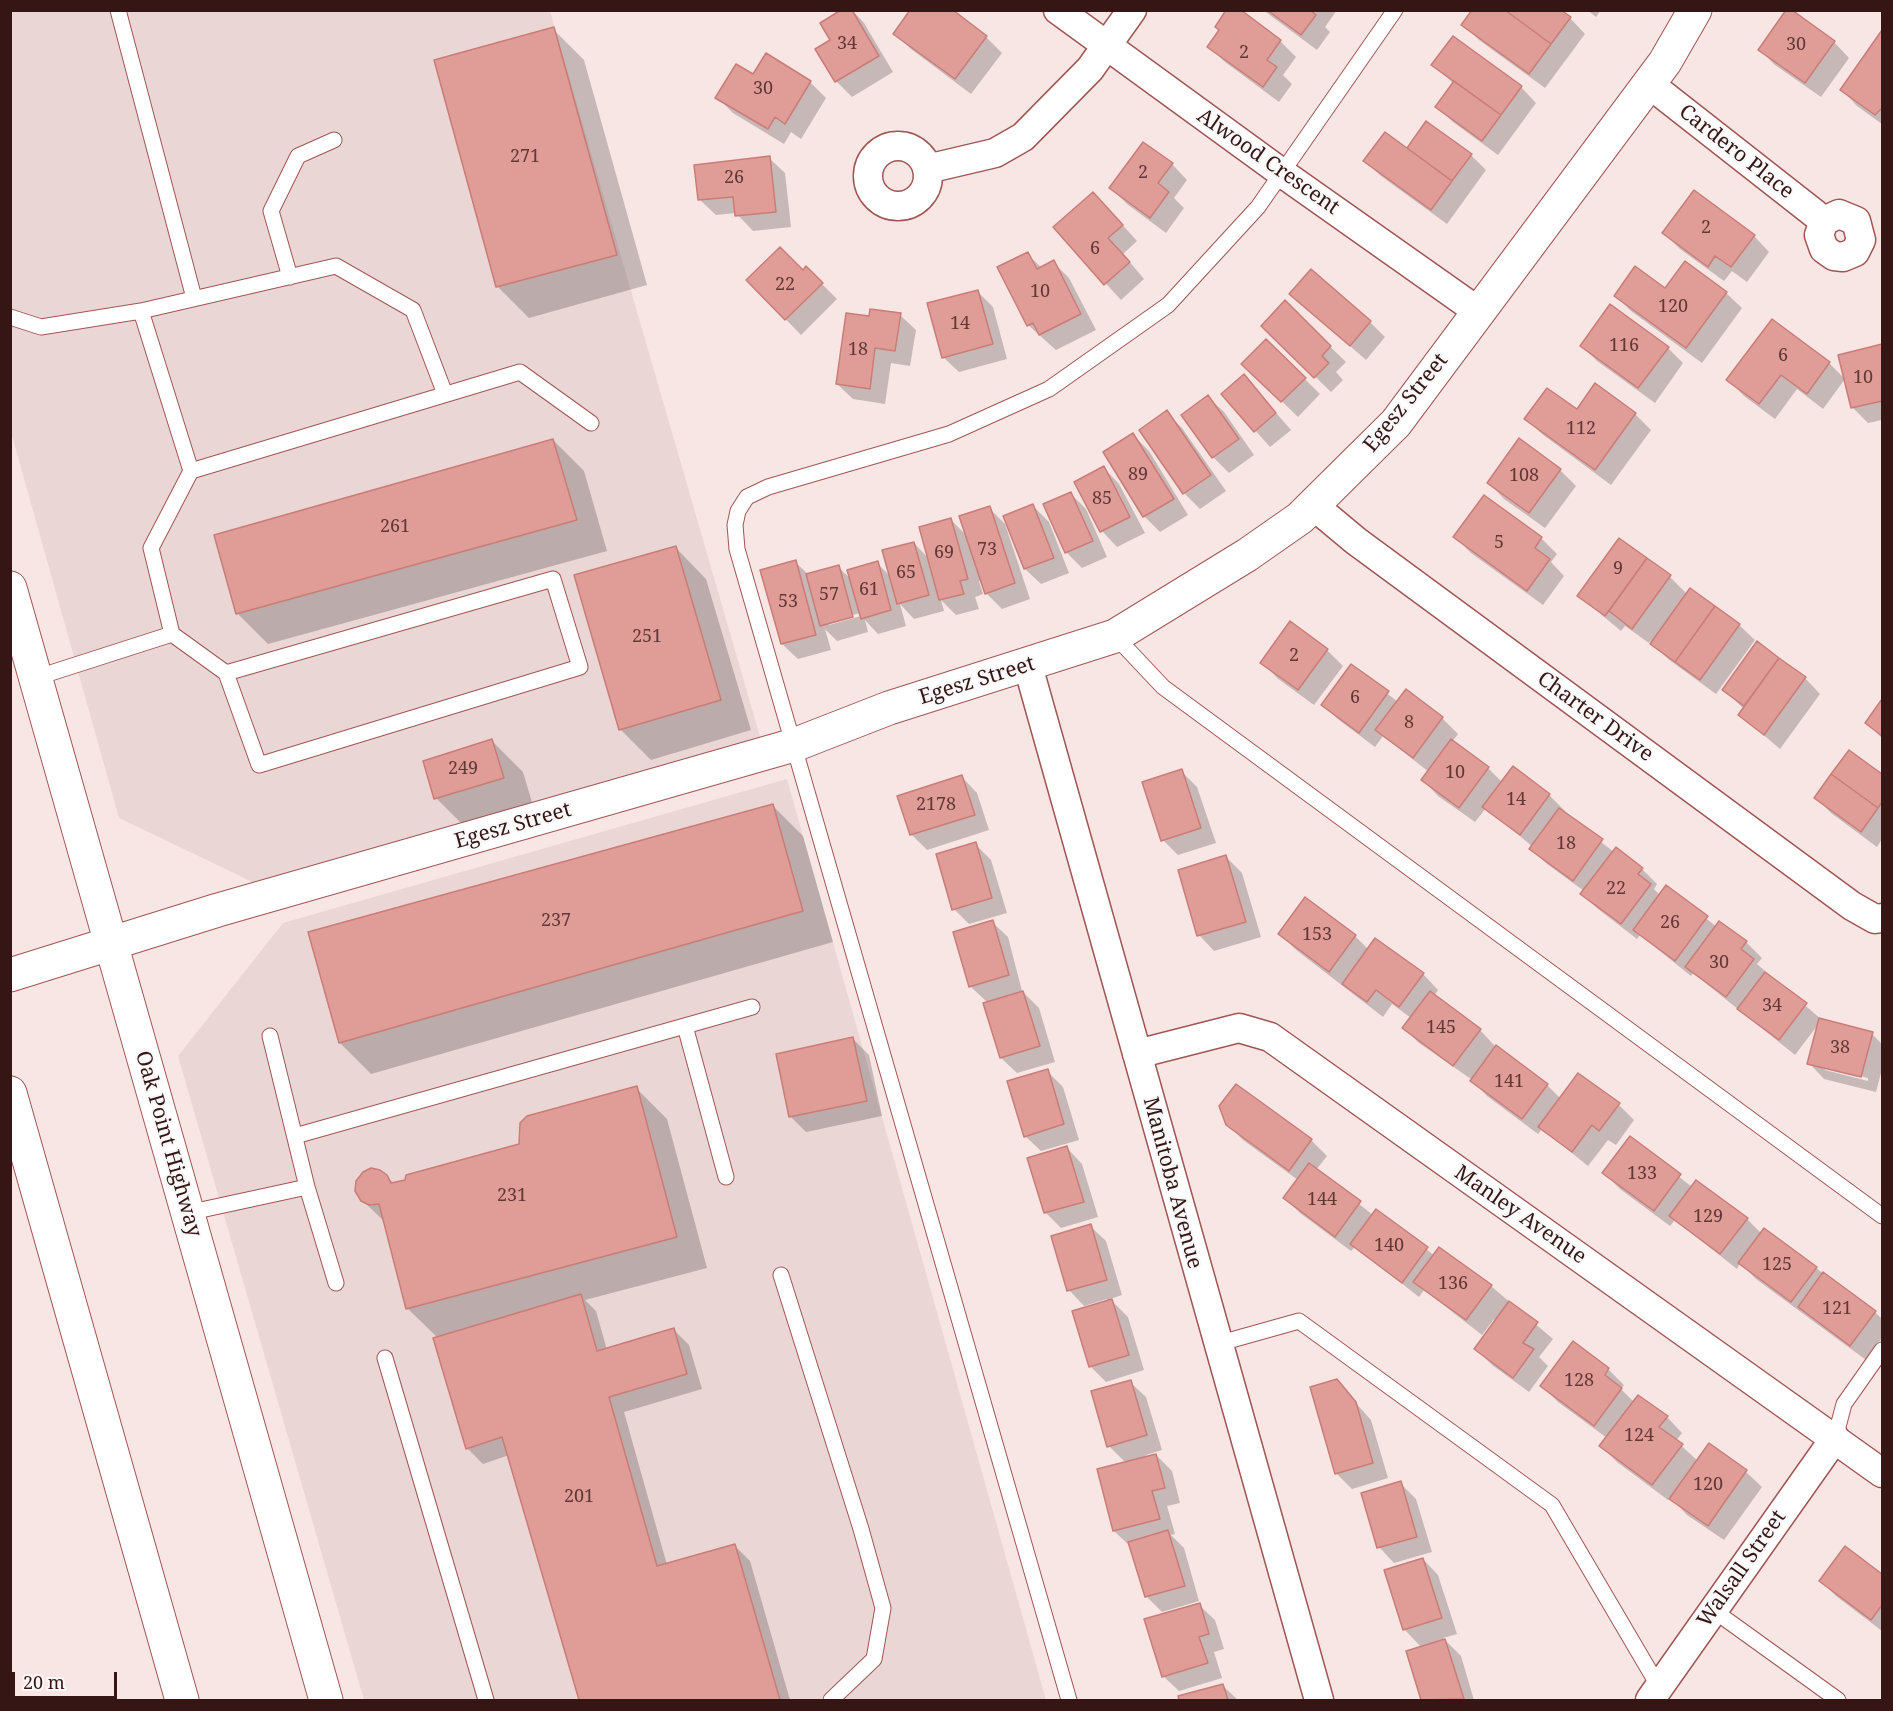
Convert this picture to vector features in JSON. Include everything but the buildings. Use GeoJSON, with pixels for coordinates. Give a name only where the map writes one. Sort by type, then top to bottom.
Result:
{"type":"FeatureCollection","features":[{"type":"Feature","properties":{"kind":"street","name":"Alwood Crescent"},"geometry":{"type":"LineString","coordinates":[[1058,10],[1282,173],[1479,312]]}},
{"type":"Feature","properties":{"kind":"street"},"geometry":{"type":"LineString","coordinates":[[927,169],[995,153],[1023,137],[1076,84],[1132,10]]}},
{"type":"Feature","properties":{"kind":"street","name":"Egesz Street"},"geometry":{"type":"LineString","coordinates":[[10,975],[113,945],[218,910],[794,745],[888,708],[1028,666],[1115,636],[1247,555],[1314,506],[1396,423],[1665,62],[1695,10]]}},
{"type":"Feature","properties":{"kind":"street","name":"Cardero Place"},"geometry":{"type":"LineString","coordinates":[[1648,83],[1824,221]]}},
{"type":"Feature","properties":{"kind":"street","name":"Charter Drive"},"geometry":{"type":"LineString","coordinates":[[1314,506],[1356,541],[1852,906],[1875,919],[1882,918]]}},
{"type":"Feature","properties":{"kind":"street","name":"Oak Point Highway"},"geometry":{"type":"LineString","coordinates":[[10,588],[326,1701]]}},
{"type":"Feature","properties":{"kind":"street","name":"Manitoba Avenue"},"geometry":{"type":"LineString","coordinates":[[1028,666],[1319,1701]]}},
{"type":"Feature","properties":{"kind":"street","name":"Manley Avenue"},"geometry":{"type":"LineString","coordinates":[[1137,1054],[1239,1028],[1270,1037],[1882,1473]]}},
{"type":"Feature","properties":{"kind":"street"},"geometry":{"type":"LineString","coordinates":[[10,1094],[182,1701]]}},
{"type":"Feature","properties":{"kind":"street","name":"Walsall Street"},"geometry":{"type":"LineString","coordinates":[[1655,1694],[1834,1438]]}},
{"type":"Feature","properties":{"kind":"lane"},"geometry":{"type":"LineString","coordinates":[[118,10],[194,298]]}},
{"type":"Feature","properties":{"kind":"lane"},"geometry":{"type":"LineString","coordinates":[[1069,1701],[737,549],[735,525],[738,511],[747,497],[768,487],[950,434],[1049,389],[1168,305],[1258,207],[1395,10]]}},
{"type":"Feature","properties":{"kind":"lane"},"geometry":{"type":"LineString","coordinates":[[290,277],[271,211],[298,156],[334,140]]}},
{"type":"Feature","properties":{"kind":"lane"},"geometry":{"type":"LineString","coordinates":[[10,317],[41,327],[141,311],[336,266],[413,310],[445,394]]}},
{"type":"Feature","properties":{"kind":"lane"},"geometry":{"type":"LineString","coordinates":[[141,311],[191,471]]}},
{"type":"Feature","properties":{"kind":"lane"},"geometry":{"type":"LineString","coordinates":[[226,673],[553,579],[579,667],[259,765],[226,673],[172,634],[150,548],[191,471],[520,372],[591,423]]}},
{"type":"Feature","properties":{"kind":"lane"},"geometry":{"type":"LineString","coordinates":[[34,678],[172,634]]}},
{"type":"Feature","properties":{"kind":"lane"},"geometry":{"type":"LineString","coordinates":[[1115,636],[1163,687],[1882,1216]]}},
{"type":"Feature","properties":{"kind":"lane"},"geometry":{"type":"LineString","coordinates":[[295,1136],[752,1007]]}},
{"type":"Feature","properties":{"kind":"lane"},"geometry":{"type":"LineString","coordinates":[[685,1026],[726,1177]]}},
{"type":"Feature","properties":{"kind":"lane"},"geometry":{"type":"LineString","coordinates":[[270,1036],[307,1187],[336,1283]]}},
{"type":"Feature","properties":{"kind":"lane"},"geometry":{"type":"LineString","coordinates":[[187,1213],[307,1187]]}},
{"type":"Feature","properties":{"kind":"lane"},"geometry":{"type":"LineString","coordinates":[[781,1275],[861,1529],[883,1608],[874,1659],[831,1701]]}},
{"type":"Feature","properties":{"kind":"lane"},"geometry":{"type":"LineString","coordinates":[[1217,1344],[1299,1321],[1552,1505],[1655,1694]]}},
{"type":"Feature","properties":{"kind":"lane"},"geometry":{"type":"LineString","coordinates":[[1834,1438],[1844,1404],[1882,1350]]}},
{"type":"Feature","properties":{"kind":"lane"},"geometry":{"type":"LineString","coordinates":[[385,1358],[486,1701]]}},
{"type":"Feature","properties":{"kind":"lane"},"geometry":{"type":"LineString","coordinates":[[1713,1610],[1838,1701]]}},
{"type":"Feature","properties":{"kind":"shaded area"},"geometry":{"type":"Polygon","coordinates":[[[10,11],[550,11],[763,747],[263,887],[119,818],[11,432],[10,11]]]}},
{"type":"Feature","properties":{"kind":"shaded area"},"geometry":{"type":"Polygon","coordinates":[[[787,779],[1046,1700],[364,1700],[178,1056],[283,923],[787,779]]]}}]}
